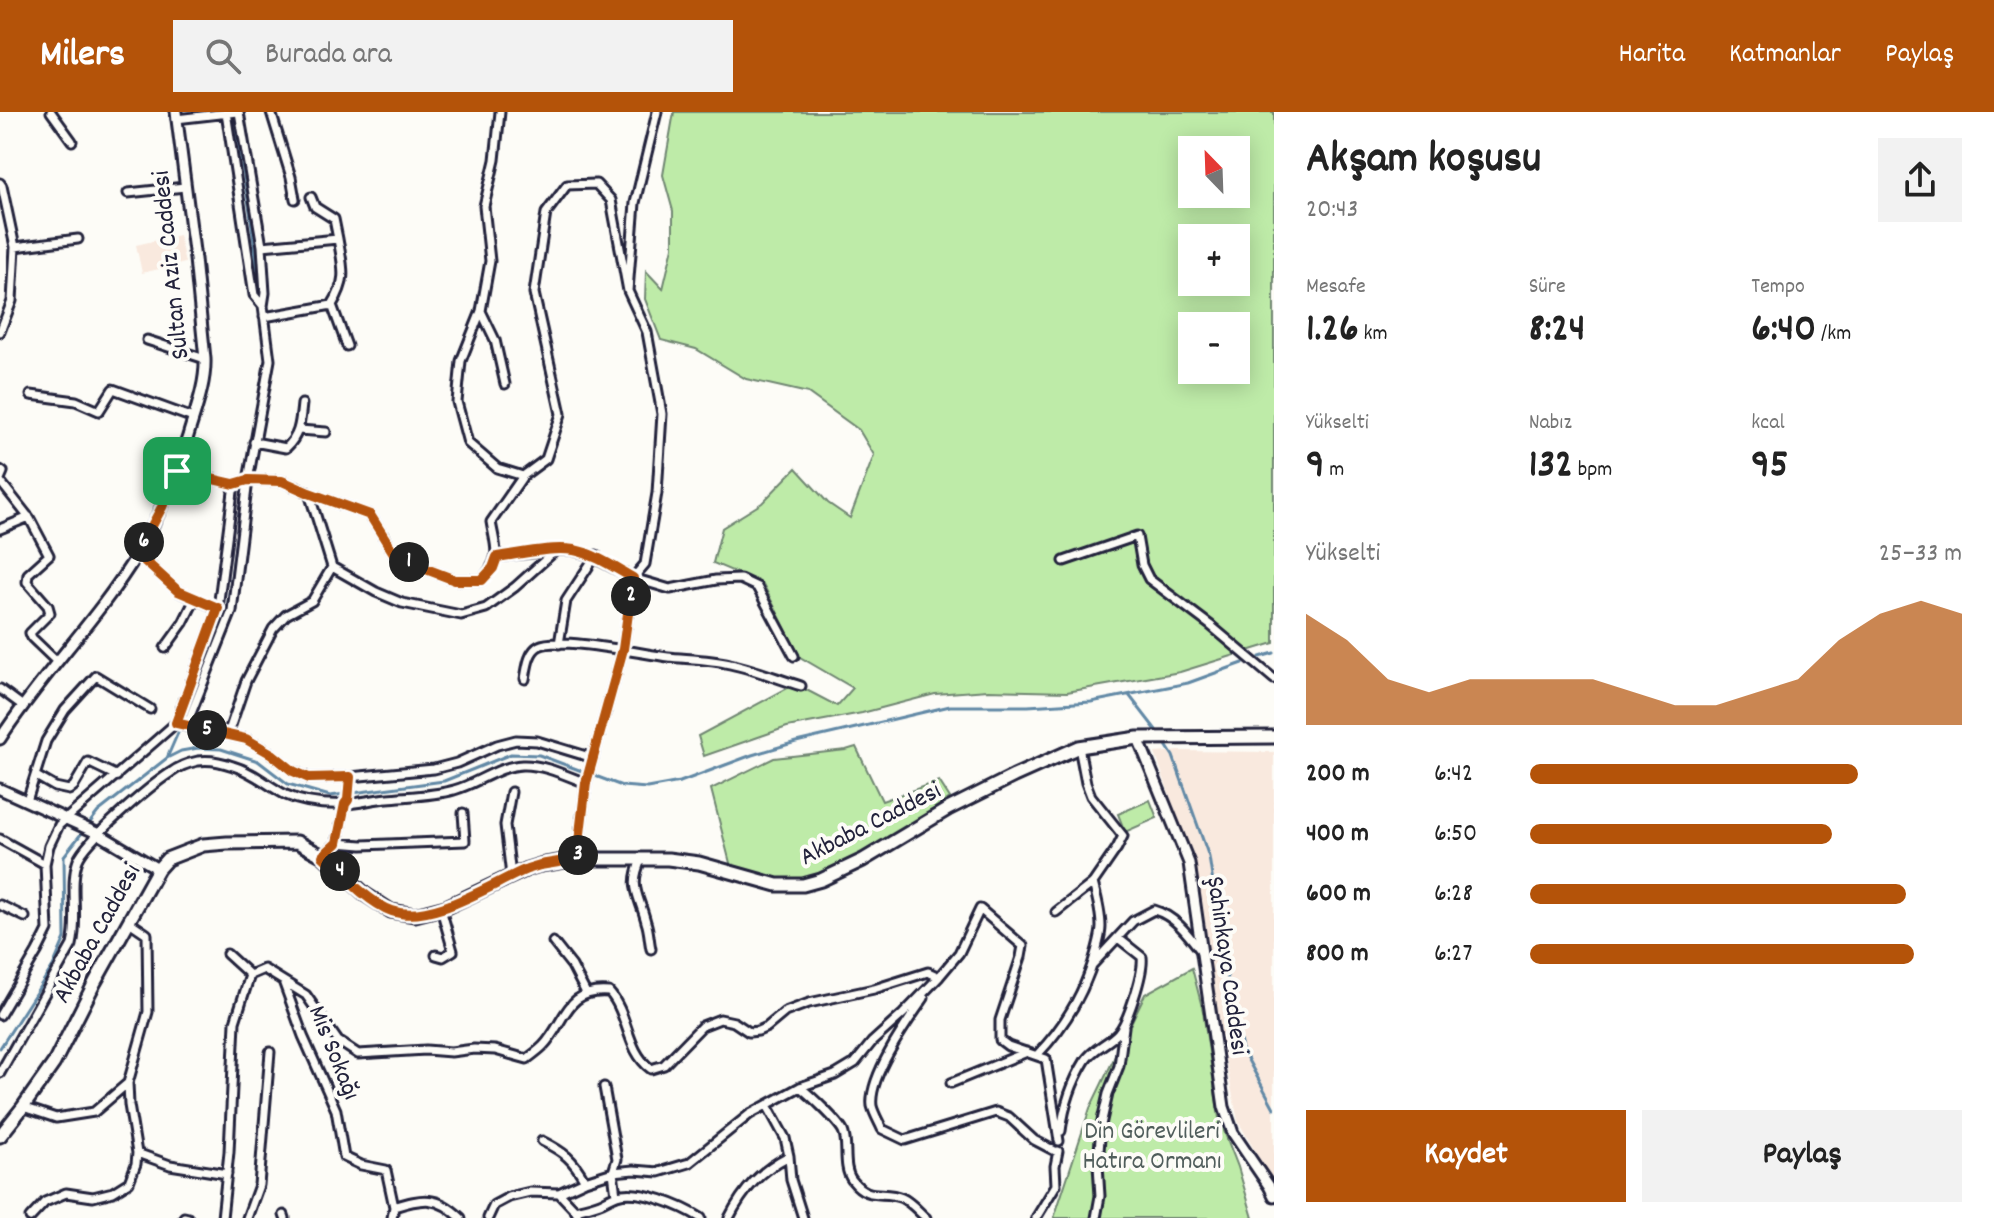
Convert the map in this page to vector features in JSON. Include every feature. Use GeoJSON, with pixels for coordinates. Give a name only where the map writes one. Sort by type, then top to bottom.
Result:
{"type":"FeatureCollection","features":[{"type":"Feature","properties":{"kind":"main road","name":"Akbaba Caddesi"},"geometry":{"type":"LineString","coordinates":[[0,1136],[54,1063],[158,869],[167,859],[203,845],[297,842],[323,856],[366,895],[391,911],[415,915],[441,909],[540,865],[577,859],[668,859],[699,863],[777,885],[803,885],[863,860],[948,809],[1079,747],[1138,738],[1274,737]]}},
{"type":"Feature","properties":{"kind":"street"},"geometry":{"type":"LineString","coordinates":[[51,112],[72,141]]}},
{"type":"Feature","properties":{"kind":"street"},"geometry":{"type":"LineString","coordinates":[[176,116],[238,112],[262,246],[263,306],[270,360],[248,480],[232,611],[186,726]]}},
{"type":"Feature","properties":{"kind":"street"},"geometry":{"type":"LineString","coordinates":[[271,112],[295,199]]}},
{"type":"Feature","properties":{"kind":"street"},"geometry":{"type":"LineString","coordinates":[[500,112],[495,160],[484,206],[490,261],[481,311],[461,361],[457,402],[468,443],[497,468],[523,476]]}},
{"type":"Feature","properties":{"kind":"street"},"geometry":{"type":"LineString","coordinates":[[628,291],[635,203],[657,112]]}},
{"type":"Feature","properties":{"kind":"street"},"geometry":{"type":"LineString","coordinates":[[227,113],[254,295],[263,306]]}},
{"type":"Feature","properties":{"kind":"street","name":"Sultan Aziz Caddesi"},"geometry":{"type":"LineString","coordinates":[[0,739],[137,554],[177,471],[193,418],[206,369],[176,116]]}},
{"type":"Feature","properties":{"kind":"street"},"geometry":{"type":"LineString","coordinates":[[0,183],[15,247],[12,301],[0,332]]}},
{"type":"Feature","properties":{"kind":"street"},"geometry":{"type":"LineString","coordinates":[[177,471],[234,484],[248,480],[282,481],[370,515],[397,558],[455,580],[482,580],[493,568],[497,557],[491,522],[523,476],[546,459],[561,414],[534,293],[546,213],[567,185],[596,184],[611,200],[628,291],[647,332],[662,414],[657,493],[645,564],[633,578],[623,649],[587,780],[577,859]]}},
{"type":"Feature","properties":{"kind":"street"},"geometry":{"type":"LineString","coordinates":[[128,193],[185,187]]}},
{"type":"Feature","properties":{"kind":"street"},"geometry":{"type":"LineString","coordinates":[[264,317],[332,305],[342,290],[344,277],[334,219],[315,207],[311,197]]}},
{"type":"Feature","properties":{"kind":"street"},"geometry":{"type":"LineString","coordinates":[[15,247],[78,239]]}},
{"type":"Feature","properties":{"kind":"street"},"geometry":{"type":"LineString","coordinates":[[262,246],[338,239]]}},
{"type":"Feature","properties":{"kind":"street"},"geometry":{"type":"LineString","coordinates":[[332,305],[347,346]]}},
{"type":"Feature","properties":{"kind":"street"},"geometry":{"type":"LineString","coordinates":[[481,311],[495,340],[505,384]]}},
{"type":"Feature","properties":{"kind":"street"},"geometry":{"type":"LineString","coordinates":[[147,340],[205,359]]}},
{"type":"Feature","properties":{"kind":"street"},"geometry":{"type":"LineString","coordinates":[[31,395],[76,401],[99,411],[113,389],[193,418]]}},
{"type":"Feature","properties":{"kind":"street"},"geometry":{"type":"LineString","coordinates":[[254,442],[286,448],[299,430],[302,404]]}},
{"type":"Feature","properties":{"kind":"street"},"geometry":{"type":"LineString","coordinates":[[299,430],[326,432]]}},
{"type":"Feature","properties":{"kind":"street"},"geometry":{"type":"LineString","coordinates":[[0,470],[3,472],[0,480],[29,517],[49,555],[28,574],[27,582],[48,606],[50,613],[30,633],[57,662]]}},
{"type":"Feature","properties":{"kind":"street"},"geometry":{"type":"LineString","coordinates":[[0,1015],[48,930],[45,864],[59,825],[69,822],[176,723],[218,608],[234,484]]}},
{"type":"Feature","properties":{"kind":"street"},"geometry":{"type":"LineString","coordinates":[[309,493],[332,567],[402,603],[461,615],[486,608],[557,550]]}},
{"type":"Feature","properties":{"kind":"street"},"geometry":{"type":"LineString","coordinates":[[0,529],[29,517]]}},
{"type":"Feature","properties":{"kind":"street"},"geometry":{"type":"LineString","coordinates":[[1064,561],[1137,536],[1142,565],[1149,579],[1274,679]]}},
{"type":"Feature","properties":{"kind":"street"},"geometry":{"type":"LineString","coordinates":[[497,557],[572,550],[595,556],[633,578],[670,589],[716,580],[740,579],[757,587],[794,656]]}},
{"type":"Feature","properties":{"kind":"street"},"geometry":{"type":"LineString","coordinates":[[137,554],[178,591],[218,608]]}},
{"type":"Feature","properties":{"kind":"street"},"geometry":{"type":"LineString","coordinates":[[559,644],[566,601],[595,556]]}},
{"type":"Feature","properties":{"kind":"street"},"geometry":{"type":"LineString","coordinates":[[228,734],[246,681],[273,629],[286,615],[312,601],[332,567]]}},
{"type":"Feature","properties":{"kind":"street"},"geometry":{"type":"LineString","coordinates":[[165,648],[195,599]]}},
{"type":"Feature","properties":{"kind":"street"},"geometry":{"type":"LineString","coordinates":[[525,679],[535,648],[559,644],[729,663],[801,686]]}},
{"type":"Feature","properties":{"kind":"street"},"geometry":{"type":"LineString","coordinates":[[27,801],[46,741],[65,710],[96,676],[150,709]]}},
{"type":"Feature","properties":{"kind":"street"},"geometry":{"type":"LineString","coordinates":[[0,689],[23,706]]}},
{"type":"Feature","properties":{"kind":"street"},"geometry":{"type":"LineString","coordinates":[[176,723],[246,739],[293,771],[309,778],[350,780],[447,766],[516,740],[537,741],[593,758]]}},
{"type":"Feature","properties":{"kind":"street","name":"Şahinkaya Caddesi"},"geometry":{"type":"LineString","coordinates":[[1138,738],[1189,863],[1224,1107],[1233,1133],[1274,1196]]}},
{"type":"Feature","properties":{"kind":"street"},"geometry":{"type":"LineString","coordinates":[[1056,912],[1093,883],[1123,836],[1091,796],[1079,747]]}},
{"type":"Feature","properties":{"kind":"street"},"geometry":{"type":"LineString","coordinates":[[0,1073],[72,945],[76,931],[76,868],[81,854],[96,833],[179,767],[212,760],[247,771],[284,794],[304,801],[346,802],[448,792],[519,765],[537,766],[587,780]]}},
{"type":"Feature","properties":{"kind":"street"},"geometry":{"type":"LineString","coordinates":[[36,776],[55,787],[69,790],[88,762],[117,776]]}},
{"type":"Feature","properties":{"kind":"street"},"geometry":{"type":"LineString","coordinates":[[323,856],[337,843],[350,780]]}},
{"type":"Feature","properties":{"kind":"street"},"geometry":{"type":"LineString","coordinates":[[0,789],[96,833],[158,869]]}},
{"type":"Feature","properties":{"kind":"street"},"geometry":{"type":"LineString","coordinates":[[511,792],[505,825],[511,876]]}},
{"type":"Feature","properties":{"kind":"street"},"geometry":{"type":"LineString","coordinates":[[337,843],[465,841],[463,813]]}},
{"type":"Feature","properties":{"kind":"street"},"geometry":{"type":"LineString","coordinates":[[0,839],[45,864]]}},
{"type":"Feature","properties":{"kind":"street"},"geometry":{"type":"LineString","coordinates":[[642,858],[635,873],[635,886],[651,949]]}},
{"type":"Feature","properties":{"kind":"street"},"geometry":{"type":"LineString","coordinates":[[1037,1055],[1057,1034],[1079,999],[1092,966],[1101,931],[1093,883]]}},
{"type":"Feature","properties":{"kind":"street"},"geometry":{"type":"LineString","coordinates":[[0,905],[25,917]]}},
{"type":"Feature","properties":{"kind":"street"},"geometry":{"type":"LineString","coordinates":[[436,955],[443,957],[453,951],[441,909]]}},
{"type":"Feature","properties":{"kind":"street"},"geometry":{"type":"LineString","coordinates":[[488,1218],[494,1205],[509,1197],[530,1192],[559,1193],[613,1172],[659,1172],[689,1163],[750,1114],[800,1087],[835,1075],[855,1063],[959,953],[980,909],[1023,946],[1000,1020],[1000,1040],[1008,1046],[1046,1059],[1059,1141]]}},
{"type":"Feature","properties":{"kind":"street"},"geometry":{"type":"LineString","coordinates":[[1092,966],[1133,921],[1154,910],[1164,913],[1181,926],[1201,951]]}},
{"type":"Feature","properties":{"kind":"street"},"geometry":{"type":"LineString","coordinates":[[30,1218],[45,1202],[66,1193],[93,1197],[113,1192],[129,1182],[136,1164],[128,1083],[148,1012],[147,934],[128,921]]}},
{"type":"Feature","properties":{"kind":"street"},"geometry":{"type":"LineString","coordinates":[[1096,1218],[1100,1196],[1098,1165],[1101,1125],[1119,1066],[1124,1024],[1143,965],[1142,957],[1118,938]]}},
{"type":"Feature","properties":{"kind":"street"},"geometry":{"type":"LineString","coordinates":[[553,942],[572,966],[586,993]]}},
{"type":"Feature","properties":{"kind":"street"},"geometry":{"type":"LineString","coordinates":[[227,954],[250,975]]}},
{"type":"Feature","properties":{"kind":"street"},"geometry":{"type":"LineString","coordinates":[[222,1218],[235,1022],[250,975],[264,969],[306,995],[338,1041],[358,1054],[474,1049],[495,1050],[527,1059],[543,1046],[567,1007],[586,993],[609,992],[616,1001],[632,1044],[644,1064],[651,1069],[664,1065],[702,1026],[720,1019],[734,1022],[749,1032],[758,1031],[785,1012],[809,1003],[874,989],[928,972],[939,977]]}},
{"type":"Feature","properties":{"kind":"street"},"geometry":{"type":"LineString","coordinates":[[939,977],[894,1043],[879,1075],[872,1097],[873,1109],[882,1129],[905,1140],[996,1112],[1009,1117],[1034,1140],[1057,1152]]}},
{"type":"Feature","properties":{"kind":"street","name":"Mis Sokağı"},"geometry":{"type":"LineString","coordinates":[[282,979],[336,1110],[344,1157],[361,1165],[386,1170],[394,1207]]}},
{"type":"Feature","properties":{"kind":"street"},"geometry":{"type":"LineString","coordinates":[[1036,1218],[1056,1185],[1055,1166],[1067,1101],[1084,1062],[1091,1052],[1118,1033],[1124,1024]]}},
{"type":"Feature","properties":{"kind":"street"},"geometry":{"type":"LineString","coordinates":[[247,1218],[259,1185],[270,1052]]}},
{"type":"Feature","properties":{"kind":"street"},"geometry":{"type":"LineString","coordinates":[[951,1083],[1027,1052]]}},
{"type":"Feature","properties":{"kind":"street"},"geometry":{"type":"LineString","coordinates":[[23,1107],[56,1118],[94,1112],[128,1083]]}},
{"type":"Feature","properties":{"kind":"street"},"geometry":{"type":"LineString","coordinates":[[604,1087],[617,1159],[613,1172],[616,1195]]}},
{"type":"Feature","properties":{"kind":"street"},"geometry":{"type":"LineString","coordinates":[[800,1087],[844,1132],[845,1157],[851,1178],[869,1194],[904,1198],[926,1218]]}},
{"type":"Feature","properties":{"kind":"street"},"geometry":{"type":"LineString","coordinates":[[767,1105],[785,1138],[791,1180],[803,1218]]}},
{"type":"Feature","properties":{"kind":"street"},"geometry":{"type":"LineString","coordinates":[[542,1141],[564,1153],[577,1166],[585,1181]]}},
{"type":"Feature","properties":{"kind":"street"},"geometry":{"type":"LineString","coordinates":[[137,1153],[170,1165],[227,1174]]}},
{"type":"Feature","properties":{"kind":"street"},"geometry":{"type":"LineString","coordinates":[[729,1218],[739,1197],[770,1166],[789,1156]]}},
{"type":"Feature","properties":{"kind":"street"},"geometry":{"type":"LineString","coordinates":[[559,1193],[577,1214],[616,1195],[625,1194],[645,1196],[688,1210],[701,1218]]}},
{"type":"Feature","properties":{"kind":"street"},"geometry":{"type":"LineString","coordinates":[[392,1218],[394,1207],[420,1199],[438,1202],[461,1218]]}},
{"type":"Feature","properties":{"kind":"shaded area"},"geometry":{"type":"Polygon","coordinates":[[[179,235],[185,263],[142,273],[136,245],[179,235]]]}},
{"type":"Feature","properties":{"kind":"shaded area"},"geometry":{"type":"Polygon","coordinates":[[[1274,752],[1274,1185],[1238,1121],[1194,864],[1155,753],[1274,752]]]}},
{"type":"Feature","properties":{"kind":"green space"},"geometry":{"type":"Polygon","coordinates":[[[674,112],[1274,112],[1274,643],[1180,672],[1067,692],[988,690],[935,694],[862,713],[787,727],[704,756],[698,736],[795,684],[837,706],[853,688],[800,657],[763,584],[713,563],[722,528],[762,503],[796,468],[828,503],[850,518],[874,455],[859,430],[808,393],[746,379],[696,349],[661,340],[645,299],[646,271],[663,289],[673,247],[673,211],[663,175],[674,112]]]}},
{"type":"Feature","properties":{"kind":"green space"},"geometry":{"type":"Polygon","coordinates":[[[856,747],[882,801],[939,781],[950,798],[880,845],[814,878],[782,882],[731,867],[711,789],[774,758],[856,747]]]}},
{"type":"Feature","properties":{"kind":"green space"},"geometry":{"type":"Polygon","coordinates":[[[1150,800],[1157,818],[1125,832],[1118,814],[1150,800]]]}},
{"type":"Feature","properties":{"kind":"green space","name":"Din Görevlileri Hatıra Ormanı"},"geometry":{"type":"Polygon","coordinates":[[[1192,968],[1203,1011],[1219,1118],[1253,1218],[1054,1218],[1090,1108],[1145,994],[1192,968]]]}},
{"type":"Feature","properties":{"kind":"waterway"},"geometry":{"type":"LineString","coordinates":[[233,112],[261,297]]}},
{"type":"Feature","properties":{"kind":"waterway"},"geometry":{"type":"LineString","coordinates":[[0,1048],[53,966],[65,938],[64,856],[98,812],[167,758],[227,610],[242,492]]}},
{"type":"Feature","properties":{"kind":"waterway"},"geometry":{"type":"LineString","coordinates":[[1260,657],[1274,653]]}},
{"type":"Feature","properties":{"kind":"waterway"},"geometry":{"type":"LineString","coordinates":[[167,758],[198,748],[221,749],[258,761],[288,784],[330,796],[444,781],[511,754],[539,755],[622,786],[647,788],[680,782],[796,742],[950,706],[1091,702],[1188,683],[1243,663]]}},
{"type":"Feature","properties":{"kind":"waterway"},"geometry":{"type":"LineString","coordinates":[[1129,695],[1156,730]]}},
{"type":"Feature","properties":{"kind":"waterway"},"geometry":{"type":"LineString","coordinates":[[1166,745],[1173,756],[1209,857],[1229,988],[1242,1049],[1274,1108]]}},
{"type":"Feature","properties":{"kind":"route"},"geometry":{"type":"LineString","coordinates":[[177,471],[234,484],[248,480],[282,481],[370,515],[397,558],[455,580],[482,580],[493,568],[497,557],[557,550],[589,555],[633,578],[623,649],[586,783],[577,859],[527,869],[446,907],[415,915],[391,911],[366,895],[323,856],[337,843],[348,800],[350,777],[309,778],[293,771],[246,739],[176,723],[218,608],[178,591],[137,554],[177,471]]}}]}
